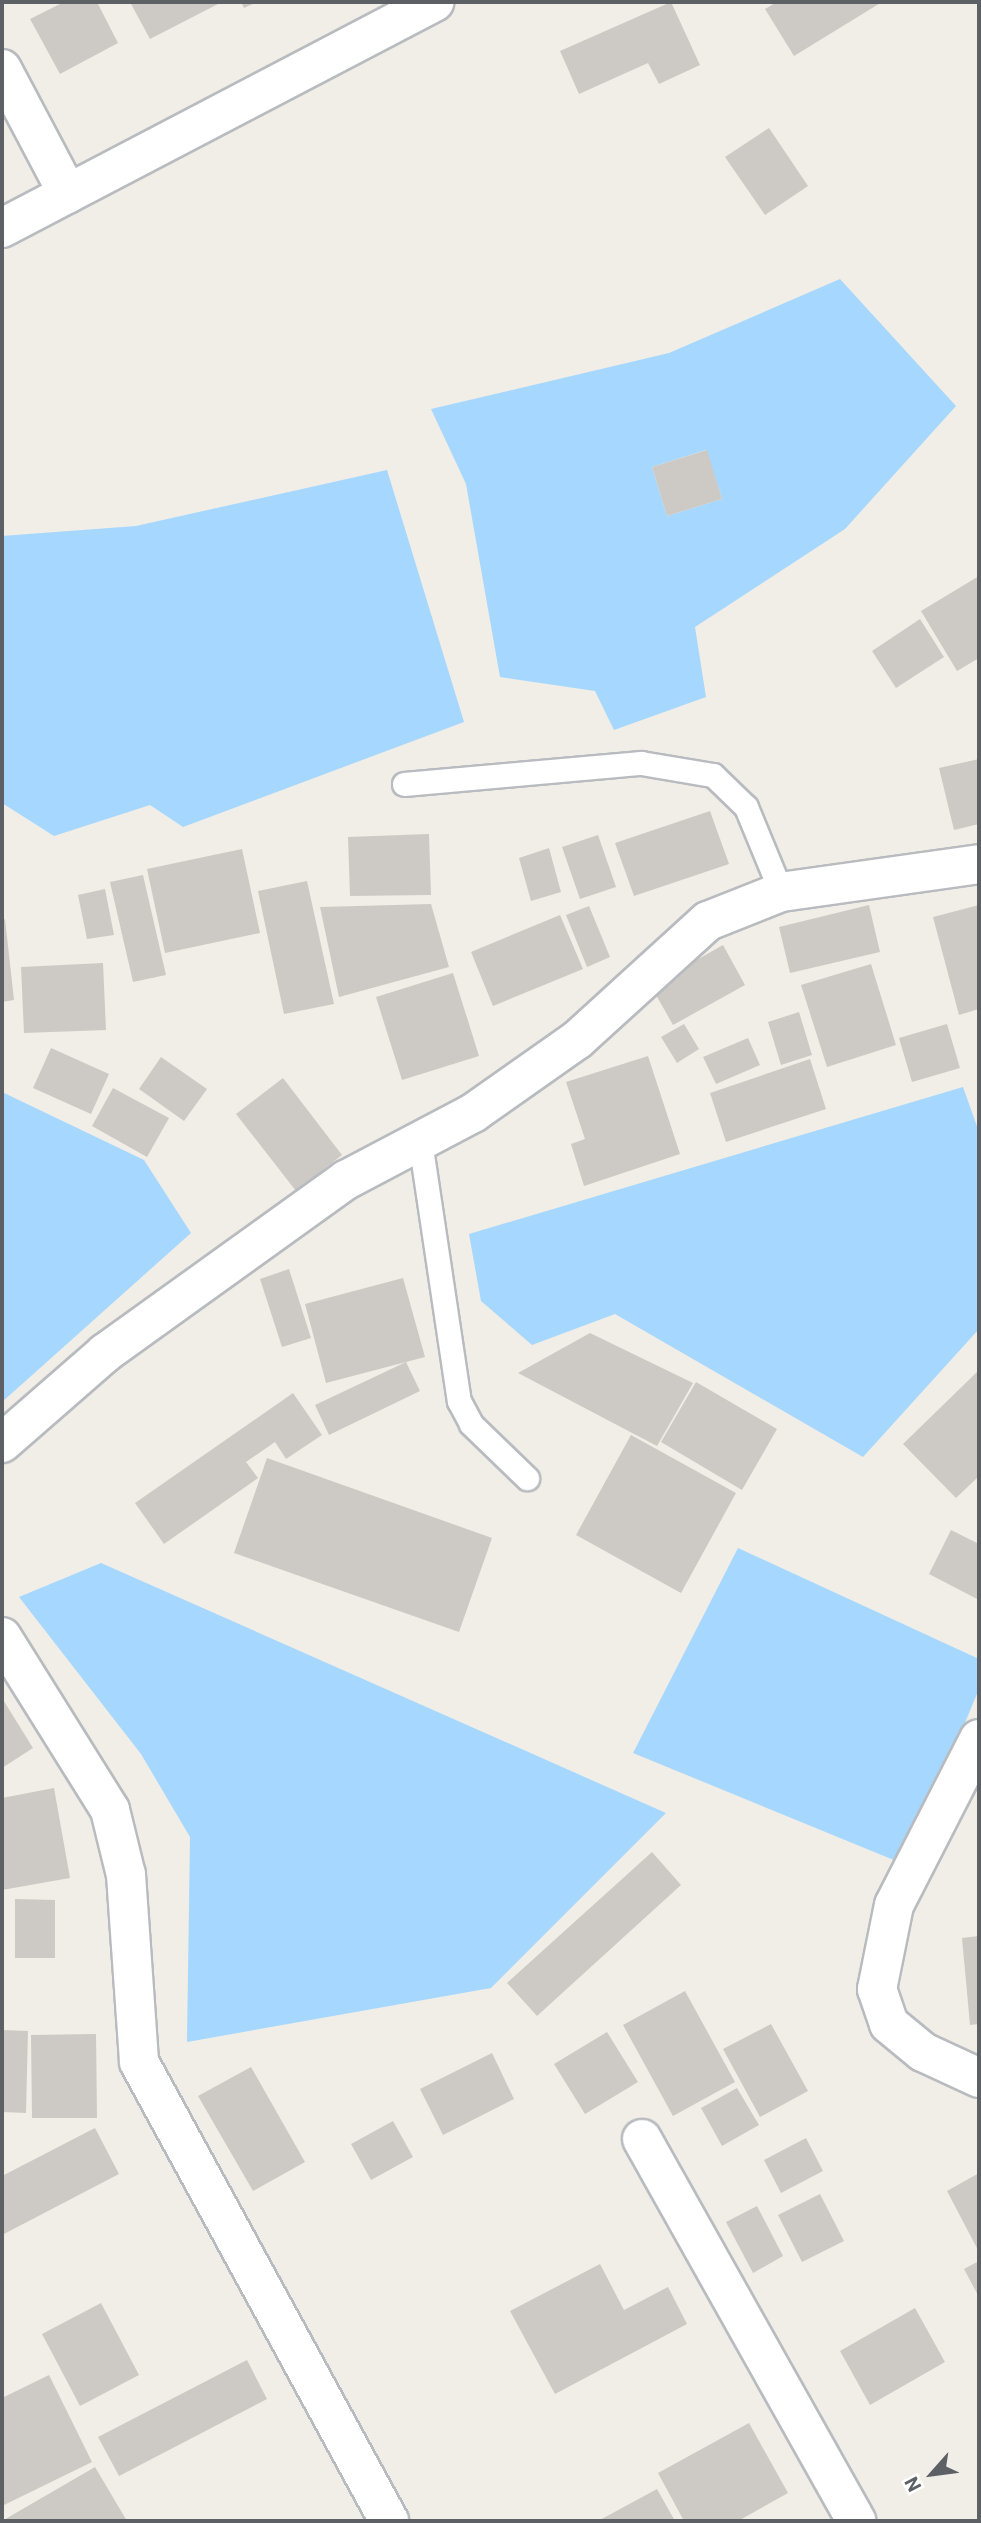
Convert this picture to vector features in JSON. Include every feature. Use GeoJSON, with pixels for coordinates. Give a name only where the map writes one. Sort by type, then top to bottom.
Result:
{"type":"FeatureCollection","features":[{"type":"Feature","properties":{"kind":"street"},"geometry":{"type":"LineString","coordinates":[[2,228],[434,2]]}},
{"type":"Feature","properties":{"kind":"street"},"geometry":{"type":"LineString","coordinates":[[2,69],[68,194]]}},
{"type":"Feature","properties":{"kind":"street"},"geometry":{"type":"LineString","coordinates":[[2,1443],[105,1353],[346,1180],[420,1141],[577,1040],[708,922],[781,892],[979,864]]}},
{"type":"Feature","properties":{"kind":"street"},"geometry":{"type":"LineString","coordinates":[[2,1637],[110,1810],[126,1875],[139,2062],[389,2521]]}},
{"type":"Feature","properties":{"kind":"street"},"geometry":{"type":"LineString","coordinates":[[979,1739],[894,1905],[877,1989],[890,2024],[923,2052],[979,2078]]}},
{"type":"Feature","properties":{"kind":"street"},"geometry":{"type":"LineString","coordinates":[[642,2139],[856,2521]]}},
{"type":"Feature","properties":{"kind":"lane"},"geometry":{"type":"LineString","coordinates":[[404,784],[641,763],[713,775],[746,807],[781,892]]}},
{"type":"Feature","properties":{"kind":"lane"},"geometry":{"type":"LineString","coordinates":[[420,1141],[459,1401],[471,1424],[527,1479]]}},
{"type":"Feature","properties":{"kind":"water"},"geometry":{"type":"Polygon","coordinates":[[[840,279],[956,406],[845,529],[695,627],[706,697],[614,730],[595,691],[500,677],[466,484],[431,409],[669,353],[840,279]],[[706,450],[652,467],[667,516],[722,499],[706,450]]]}},
{"type":"Feature","properties":{"kind":"water"},"geometry":{"type":"Polygon","coordinates":[[[387,470],[464,722],[183,827],[150,805],[54,836],[2,803],[2,536],[136,526],[387,470]]]}},
{"type":"Feature","properties":{"kind":"water"},"geometry":{"type":"Polygon","coordinates":[[[963,1087],[979,1132],[979,1329],[863,1457],[615,1314],[532,1345],[481,1301],[469,1234],[963,1087]]]}},
{"type":"Feature","properties":{"kind":"water"},"geometry":{"type":"Polygon","coordinates":[[[2,1092],[144,1160],[191,1233],[2,1402],[2,1092]]]}},
{"type":"Feature","properties":{"kind":"water"},"geometry":{"type":"Polygon","coordinates":[[[738,1548],[979,1659],[979,1689],[906,1865],[633,1753],[738,1548]]]}},
{"type":"Feature","properties":{"kind":"water"},"geometry":{"type":"Polygon","coordinates":[[[101,1563],[666,1813],[491,1988],[187,2042],[190,1837],[141,1754],[19,1597],[101,1563]]]}},
{"type":"Feature","properties":{"kind":"building"},"geometry":{"type":"Polygon","coordinates":[[[64,2],[97,2],[118,43],[60,74],[30,19],[64,2]]]}},
{"type":"Feature","properties":{"kind":"building"},"geometry":{"type":"Polygon","coordinates":[[[130,2],[217,2],[218,4],[150,39],[130,2]]]}},
{"type":"Feature","properties":{"kind":"building"},"geometry":{"type":"Polygon","coordinates":[[[241,2],[257,2],[244,8],[241,2]]]}},
{"type":"Feature","properties":{"kind":"building"},"geometry":{"type":"Polygon","coordinates":[[[671,2],[700,65],[659,84],[648,63],[579,94],[560,51],[671,2]]]}},
{"type":"Feature","properties":{"kind":"building"},"geometry":{"type":"Polygon","coordinates":[[[777,2],[882,2],[794,56],[765,9],[777,2]]]}},
{"type":"Feature","properties":{"kind":"building"},"geometry":{"type":"Polygon","coordinates":[[[769,128],[808,186],[765,215],[725,157],[769,128]]]}},
{"type":"Feature","properties":{"kind":"building"},"geometry":{"type":"Polygon","coordinates":[[[707,450],[722,499],[667,516],[652,467],[707,450]]]}},
{"type":"Feature","properties":{"kind":"building"},"geometry":{"type":"Polygon","coordinates":[[[979,576],[979,658],[957,671],[921,611],[979,576]]]}},
{"type":"Feature","properties":{"kind":"building"},"geometry":{"type":"Polygon","coordinates":[[[920,619],[944,657],[896,688],[872,651],[920,619]]]}},
{"type":"Feature","properties":{"kind":"building"},"geometry":{"type":"Polygon","coordinates":[[[979,759],[979,824],[954,830],[939,768],[979,759]]]}},
{"type":"Feature","properties":{"kind":"building"},"geometry":{"type":"Polygon","coordinates":[[[710,811],[729,864],[634,896],[615,843],[710,811]]]}},
{"type":"Feature","properties":{"kind":"building"},"geometry":{"type":"Polygon","coordinates":[[[429,834],[431,895],[350,896],[348,837],[429,834]]]}},
{"type":"Feature","properties":{"kind":"building"},"geometry":{"type":"Polygon","coordinates":[[[598,835],[616,887],[580,899],[562,847],[598,835]]]}},
{"type":"Feature","properties":{"kind":"building"},"geometry":{"type":"Polygon","coordinates":[[[549,848],[561,892],[531,901],[519,858],[549,848]]]}},
{"type":"Feature","properties":{"kind":"building"},"geometry":{"type":"Polygon","coordinates":[[[242,849],[260,933],[165,953],[147,869],[242,849]]]}},
{"type":"Feature","properties":{"kind":"building"},"geometry":{"type":"Polygon","coordinates":[[[143,875],[166,975],[133,982],[110,882],[143,875]]]}},
{"type":"Feature","properties":{"kind":"building"},"geometry":{"type":"Polygon","coordinates":[[[307,881],[334,1004],[284,1014],[258,891],[307,881]]]}},
{"type":"Feature","properties":{"kind":"building"},"geometry":{"type":"Polygon","coordinates":[[[105,889],[114,935],[87,939],[78,895],[105,889]]]}},
{"type":"Feature","properties":{"kind":"building"},"geometry":{"type":"Polygon","coordinates":[[[431,904],[449,967],[339,997],[320,907],[431,904]]]}},
{"type":"Feature","properties":{"kind":"building"},"geometry":{"type":"Polygon","coordinates":[[[869,905],[880,952],[790,973],[779,927],[869,905]]]}},
{"type":"Feature","properties":{"kind":"building"},"geometry":{"type":"Polygon","coordinates":[[[979,905],[979,1009],[959,1015],[933,917],[979,905]]]}},
{"type":"Feature","properties":{"kind":"building"},"geometry":{"type":"Polygon","coordinates":[[[589,906],[610,957],[587,967],[566,915],[589,906]]]}},
{"type":"Feature","properties":{"kind":"building"},"geometry":{"type":"Polygon","coordinates":[[[560,915],[583,969],[493,1006],[471,952],[560,915]]]}},
{"type":"Feature","properties":{"kind":"building"},"geometry":{"type":"Polygon","coordinates":[[[5,919],[14,1000],[2,1002],[2,920],[5,919]]]}},
{"type":"Feature","properties":{"kind":"building"},"geometry":{"type":"Polygon","coordinates":[[[723,945],[745,985],[673,1025],[651,986],[723,945]]]}},
{"type":"Feature","properties":{"kind":"building"},"geometry":{"type":"Polygon","coordinates":[[[103,963],[106,1030],[24,1033],[21,967],[103,963]]]}},
{"type":"Feature","properties":{"kind":"building"},"geometry":{"type":"Polygon","coordinates":[[[871,964],[896,1045],[827,1067],[801,985],[871,964]]]}},
{"type":"Feature","properties":{"kind":"building"},"geometry":{"type":"Polygon","coordinates":[[[453,973],[479,1056],[402,1080],[376,997],[453,973]]]}},
{"type":"Feature","properties":{"kind":"building"},"geometry":{"type":"Polygon","coordinates":[[[799,1012],[812,1055],[781,1065],[768,1022],[799,1012]]]}},
{"type":"Feature","properties":{"kind":"building"},"geometry":{"type":"Polygon","coordinates":[[[684,1024],[699,1049],[677,1063],[661,1037],[684,1024]]]}},
{"type":"Feature","properties":{"kind":"building"},"geometry":{"type":"Polygon","coordinates":[[[947,1024],[960,1068],[912,1082],[899,1038],[947,1024]]]}},
{"type":"Feature","properties":{"kind":"building"},"geometry":{"type":"Polygon","coordinates":[[[748,1038],[760,1065],[716,1084],[703,1057],[748,1038]]]}},
{"type":"Feature","properties":{"kind":"building"},"geometry":{"type":"Polygon","coordinates":[[[51,1048],[109,1074],[91,1114],[33,1088],[51,1048]]]}},
{"type":"Feature","properties":{"kind":"building"},"geometry":{"type":"Polygon","coordinates":[[[648,1056],[680,1154],[584,1186],[571,1144],[585,1139],[566,1082],[648,1056]]]}},
{"type":"Feature","properties":{"kind":"building"},"geometry":{"type":"Polygon","coordinates":[[[161,1057],[207,1089],[184,1121],[139,1089],[161,1057]]]}},
{"type":"Feature","properties":{"kind":"building"},"geometry":{"type":"Polygon","coordinates":[[[810,1059],[826,1109],[726,1142],[710,1093],[810,1059]]]}},
{"type":"Feature","properties":{"kind":"building"},"geometry":{"type":"Polygon","coordinates":[[[283,1078],[342,1155],[296,1191],[236,1114],[283,1078]]]}},
{"type":"Feature","properties":{"kind":"building"},"geometry":{"type":"Polygon","coordinates":[[[113,1088],[169,1118],[147,1157],[92,1126],[113,1088]]]}},
{"type":"Feature","properties":{"kind":"building"},"geometry":{"type":"Polygon","coordinates":[[[289,1269],[311,1338],[282,1347],[260,1279],[289,1269]]]}},
{"type":"Feature","properties":{"kind":"building"},"geometry":{"type":"Polygon","coordinates":[[[403,1278],[425,1357],[326,1383],[305,1304],[403,1278]]]}},
{"type":"Feature","properties":{"kind":"building"},"geometry":{"type":"Polygon","coordinates":[[[590,1333],[693,1383],[657,1446],[518,1373],[590,1333]]]}},
{"type":"Feature","properties":{"kind":"building"},"geometry":{"type":"Polygon","coordinates":[[[406,1362],[420,1391],[329,1435],[315,1405],[406,1362]]]}},
{"type":"Feature","properties":{"kind":"building"},"geometry":{"type":"Polygon","coordinates":[[[979,1370],[979,1476],[956,1498],[903,1444],[979,1370]]]}},
{"type":"Feature","properties":{"kind":"building"},"geometry":{"type":"Polygon","coordinates":[[[696,1382],[777,1429],[742,1490],[661,1442],[696,1382]]]}},
{"type":"Feature","properties":{"kind":"building"},"geometry":{"type":"Polygon","coordinates":[[[293,1393],[322,1435],[286,1459],[275,1442],[246,1462],[258,1478],[164,1544],[135,1503],[293,1393]]]}},
{"type":"Feature","properties":{"kind":"building"},"geometry":{"type":"Polygon","coordinates":[[[631,1435],[736,1493],[681,1593],[576,1535],[631,1435]]]}},
{"type":"Feature","properties":{"kind":"building"},"geometry":{"type":"Polygon","coordinates":[[[267,1458],[492,1538],[459,1632],[234,1553],[267,1458]]]}},
{"type":"Feature","properties":{"kind":"building"},"geometry":{"type":"Polygon","coordinates":[[[951,1530],[979,1544],[979,1600],[929,1574],[951,1530]]]}},
{"type":"Feature","properties":{"kind":"building"},"geometry":{"type":"Polygon","coordinates":[[[2,1698],[33,1748],[2,1768],[2,1698]]]}},
{"type":"Feature","properties":{"kind":"building"},"geometry":{"type":"Polygon","coordinates":[[[54,1788],[70,1878],[2,1890],[2,1798],[54,1788]]]}},
{"type":"Feature","properties":{"kind":"building"},"geometry":{"type":"Polygon","coordinates":[[[652,1852],[681,1885],[537,2016],[507,1983],[652,1852]]]}},
{"type":"Feature","properties":{"kind":"building"},"geometry":{"type":"Polygon","coordinates":[[[15,1899],[55,1900],[55,1958],[15,1958],[15,1899]]]}},
{"type":"Feature","properties":{"kind":"building"},"geometry":{"type":"Polygon","coordinates":[[[979,1936],[979,2024],[970,2025],[962,1938],[979,1936]]]}},
{"type":"Feature","properties":{"kind":"building"},"geometry":{"type":"Polygon","coordinates":[[[685,1991],[735,2082],[673,2116],[623,2025],[685,1991]]]}},
{"type":"Feature","properties":{"kind":"building"},"geometry":{"type":"Polygon","coordinates":[[[771,2024],[808,2091],[760,2117],[723,2049],[771,2024]]]}},
{"type":"Feature","properties":{"kind":"building"},"geometry":{"type":"Polygon","coordinates":[[[2,2030],[28,2031],[26,2113],[2,2112],[2,2030]]]}},
{"type":"Feature","properties":{"kind":"building"},"geometry":{"type":"Polygon","coordinates":[[[607,2032],[638,2082],[585,2114],[554,2064],[607,2032]]]}},
{"type":"Feature","properties":{"kind":"building"},"geometry":{"type":"Polygon","coordinates":[[[96,2034],[97,2118],[32,2118],[31,2035],[96,2034]]]}},
{"type":"Feature","properties":{"kind":"building"},"geometry":{"type":"Polygon","coordinates":[[[492,2053],[514,2099],[443,2135],[420,2089],[492,2053]]]}},
{"type":"Feature","properties":{"kind":"building"},"geometry":{"type":"Polygon","coordinates":[[[251,2067],[305,2162],[253,2191],[198,2096],[251,2067]]]}},
{"type":"Feature","properties":{"kind":"building"},"geometry":{"type":"Polygon","coordinates":[[[737,2088],[759,2125],[722,2146],[701,2108],[737,2088]]]}},
{"type":"Feature","properties":{"kind":"building"},"geometry":{"type":"Polygon","coordinates":[[[393,2121],[413,2157],[371,2180],[351,2144],[393,2121]]]}},
{"type":"Feature","properties":{"kind":"building"},"geometry":{"type":"Polygon","coordinates":[[[95,2128],[119,2174],[2,2235],[2,2176],[95,2128]]]}},
{"type":"Feature","properties":{"kind":"building"},"geometry":{"type":"Polygon","coordinates":[[[806,2138],[823,2171],[781,2193],[764,2160],[806,2138]]]}},
{"type":"Feature","properties":{"kind":"building"},"geometry":{"type":"Polygon","coordinates":[[[979,2173],[979,2252],[947,2191],[979,2173]]]}},
{"type":"Feature","properties":{"kind":"building"},"geometry":{"type":"Polygon","coordinates":[[[820,2194],[844,2241],[802,2262],[778,2215],[820,2194]]]}},
{"type":"Feature","properties":{"kind":"building"},"geometry":{"type":"Polygon","coordinates":[[[757,2206],[783,2256],[753,2273],[726,2222],[757,2206]]]}},
{"type":"Feature","properties":{"kind":"building"},"geometry":{"type":"Polygon","coordinates":[[[979,2261],[979,2297],[964,2269],[979,2261]]]}},
{"type":"Feature","properties":{"kind":"building"},"geometry":{"type":"Polygon","coordinates":[[[600,2264],[624,2310],[668,2287],[687,2324],[555,2394],[510,2311],[600,2264]]]}},
{"type":"Feature","properties":{"kind":"building"},"geometry":{"type":"Polygon","coordinates":[[[101,2303],[139,2375],[80,2406],[42,2334],[101,2303]]]}},
{"type":"Feature","properties":{"kind":"building"},"geometry":{"type":"Polygon","coordinates":[[[915,2308],[945,2362],[870,2405],[840,2351],[915,2308]]]}},
{"type":"Feature","properties":{"kind":"building"},"geometry":{"type":"Polygon","coordinates":[[[247,2360],[267,2399],[119,2476],[98,2437],[247,2360]]]}},
{"type":"Feature","properties":{"kind":"building"},"geometry":{"type":"Polygon","coordinates":[[[49,2375],[92,2462],[2,2506],[2,2398],[49,2375]]]}},
{"type":"Feature","properties":{"kind":"building"},"geometry":{"type":"Polygon","coordinates":[[[749,2423],[788,2493],[738,2521],[684,2521],[658,2473],[749,2423]]]}},
{"type":"Feature","properties":{"kind":"building"},"geometry":{"type":"Polygon","coordinates":[[[95,2467],[127,2521],[2,2521],[95,2467]]]}},
{"type":"Feature","properties":{"kind":"building"},"geometry":{"type":"Polygon","coordinates":[[[657,2489],[675,2521],[598,2521],[657,2489]]]}}]}
